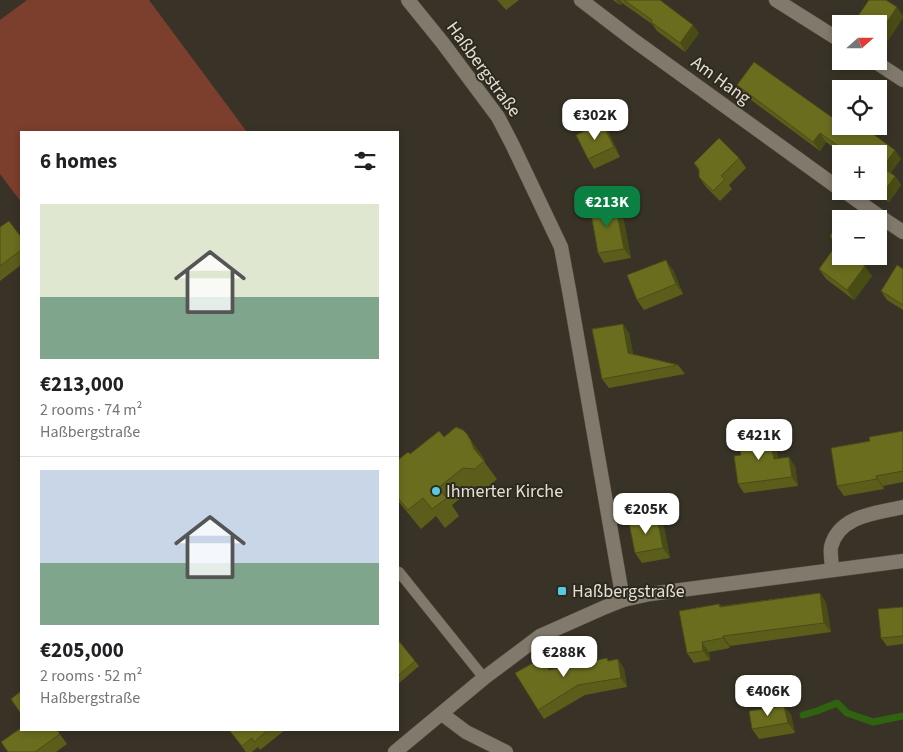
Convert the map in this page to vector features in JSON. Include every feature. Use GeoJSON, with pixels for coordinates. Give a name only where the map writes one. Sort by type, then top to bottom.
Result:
{"type":"FeatureCollection","features":[{"type":"Feature","properties":{"kind":"street","name":"Haßbergstraße"},"geometry":{"type":"LineString","coordinates":[[408,0],[498,116],[560,247],[571,300],[623,600]]}},
{"type":"Feature","properties":{"kind":"street","name":"Am Hang"},"geometry":{"type":"LineString","coordinates":[[580,0],[632,40],[832,183]]}},
{"type":"Feature","properties":{"kind":"street"},"geometry":{"type":"LineString","coordinates":[[776,0],[832,35]]}},
{"type":"Feature","properties":{"kind":"street"},"geometry":{"type":"LineString","coordinates":[[888,70],[903,80]]}},
{"type":"Feature","properties":{"kind":"street","name":"Am Hang"},"geometry":{"type":"LineString","coordinates":[[856,200],[903,232]]}},
{"type":"Feature","properties":{"kind":"street"},"geometry":{"type":"LineString","coordinates":[[832,570],[831,548],[834,538],[850,522],[860,516],[903,507]]}},
{"type":"Feature","properties":{"kind":"street"},"geometry":{"type":"LineString","coordinates":[[395,752],[484,678],[540,636],[623,600],[650,594],[903,561]]}},
{"type":"Feature","properties":{"kind":"street"},"geometry":{"type":"LineString","coordinates":[[442,714],[466,732],[506,752]]}},
{"type":"Feature","properties":{"kind":"lane"},"geometry":{"type":"LineString","coordinates":[[399,572],[484,678]]}},
{"type":"Feature","properties":{"kind":"shaded area"},"geometry":{"type":"Polygon","coordinates":[[[27,0],[149,0],[246,131],[20,131],[20,201],[0,174],[0,20],[27,0]]]}},
{"type":"Feature","properties":{"kind":"building"},"geometry":{"type":"Polygon","coordinates":[[[624,0],[660,0],[693,25],[680,43],[624,0]]]}},
{"type":"Feature","properties":{"kind":"building"},"geometry":{"type":"Polygon","coordinates":[[[869,0],[886,0],[897,7],[888,20],[888,15],[859,15],[869,0]]]}},
{"type":"Feature","properties":{"kind":"building"},"geometry":{"type":"Polygon","coordinates":[[[754,62],[832,117],[832,135],[874,135],[895,150],[887,161],[887,145],[837,145],[820,133],[813,142],[737,85],[754,62]]]}},
{"type":"Feature","properties":{"kind":"building"},"geometry":{"type":"Polygon","coordinates":[[[602,123],[614,147],[588,159],[576,135],[602,123]]]}},
{"type":"Feature","properties":{"kind":"building"},"geometry":{"type":"Polygon","coordinates":[[[719,138],[739,158],[721,176],[725,179],[713,191],[699,177],[699,169],[694,163],[719,138]]]}},
{"type":"Feature","properties":{"kind":"building"},"geometry":{"type":"Polygon","coordinates":[[[887,171],[895,176],[887,187],[887,171]]]}},
{"type":"Feature","properties":{"kind":"building"},"geometry":{"type":"Polygon","coordinates":[[[615,203],[624,249],[598,253],[590,208],[615,203]]]}},
{"type":"Feature","properties":{"kind":"building"},"geometry":{"type":"Polygon","coordinates":[[[9,221],[20,236],[20,251],[0,266],[0,227],[9,221]]]}},
{"type":"Feature","properties":{"kind":"building"},"geometry":{"type":"Polygon","coordinates":[[[832,251],[832,265],[865,266],[847,290],[819,269],[832,251]]]}},
{"type":"Feature","properties":{"kind":"building"},"geometry":{"type":"Polygon","coordinates":[[[666,260],[676,284],[637,300],[627,275],[666,260]]]}},
{"type":"Feature","properties":{"kind":"building"},"geometry":{"type":"Polygon","coordinates":[[[897,265],[903,269],[903,305],[881,291],[897,265]]]}},
{"type":"Feature","properties":{"kind":"building"},"geometry":{"type":"Polygon","coordinates":[[[623,324],[628,353],[678,365],[602,379],[592,329],[623,324]]]}},
{"type":"Feature","properties":{"kind":"building"},"geometry":{"type":"Polygon","coordinates":[[[456,427],[463,430],[474,449],[484,461],[475,469],[463,468],[438,488],[447,498],[432,509],[423,498],[408,510],[399,499],[399,459],[408,452],[410,454],[439,431],[444,437],[456,427]]]}},
{"type":"Feature","properties":{"kind":"building"},"geometry":{"type":"Polygon","coordinates":[[[903,431],[903,471],[876,476],[877,479],[837,486],[831,448],[870,441],[869,437],[903,431]]]}},
{"type":"Feature","properties":{"kind":"building"},"geometry":{"type":"Polygon","coordinates":[[[740,433],[762,435],[770,440],[774,459],[789,457],[792,477],[738,484],[734,456],[741,455],[739,444],[743,444],[740,433]]]}},
{"type":"Feature","properties":{"kind":"building"},"geometry":{"type":"Polygon","coordinates":[[[657,517],[663,548],[635,553],[629,523],[657,517]]]}},
{"type":"Feature","properties":{"kind":"building"},"geometry":{"type":"Polygon","coordinates":[[[820,593],[824,623],[723,636],[723,638],[702,642],[703,651],[687,653],[679,611],[719,604],[720,607],[820,593]]]}},
{"type":"Feature","properties":{"kind":"building"},"geometry":{"type":"Polygon","coordinates":[[[903,607],[903,636],[881,638],[878,609],[903,607]]]}},
{"type":"Feature","properties":{"kind":"building"},"geometry":{"type":"Polygon","coordinates":[[[399,641],[415,661],[399,675],[399,641]]]}},
{"type":"Feature","properties":{"kind":"building"},"geometry":{"type":"Polygon","coordinates":[[[542,658],[549,670],[607,658],[608,661],[618,659],[621,678],[578,685],[538,710],[515,673],[542,658]]]}},
{"type":"Feature","properties":{"kind":"building"},"geometry":{"type":"Polygon","coordinates":[[[20,692],[20,712],[11,699],[20,692]]]}},
{"type":"Feature","properties":{"kind":"building"},"geometry":{"type":"Polygon","coordinates":[[[784,706],[788,723],[752,729],[749,711],[784,706]]]}},
{"type":"Feature","properties":{"kind":"building"},"geometry":{"type":"Polygon","coordinates":[[[20,729],[20,731],[58,731],[60,734],[35,752],[8,752],[1,742],[20,729]]]}},
{"type":"Feature","properties":{"kind":"building"},"geometry":{"type":"Polygon","coordinates":[[[230,731],[267,731],[254,742],[252,738],[242,746],[230,731]]]}},
{"type":"Feature","properties":{"kind":"waterway"},"geometry":{"type":"LineString","coordinates":[[803,715],[837,703],[847,713],[873,722],[903,716]]}},
{"type":"Feature","properties":{"kind":"place","name":"Ihmerter Kirche"},"geometry":{"type":"Point","coordinates":[436,491]}},
{"type":"Feature","properties":{"kind":"place","name":"Haßbergstraße"},"geometry":{"type":"Point","coordinates":[562,591]}}]}
